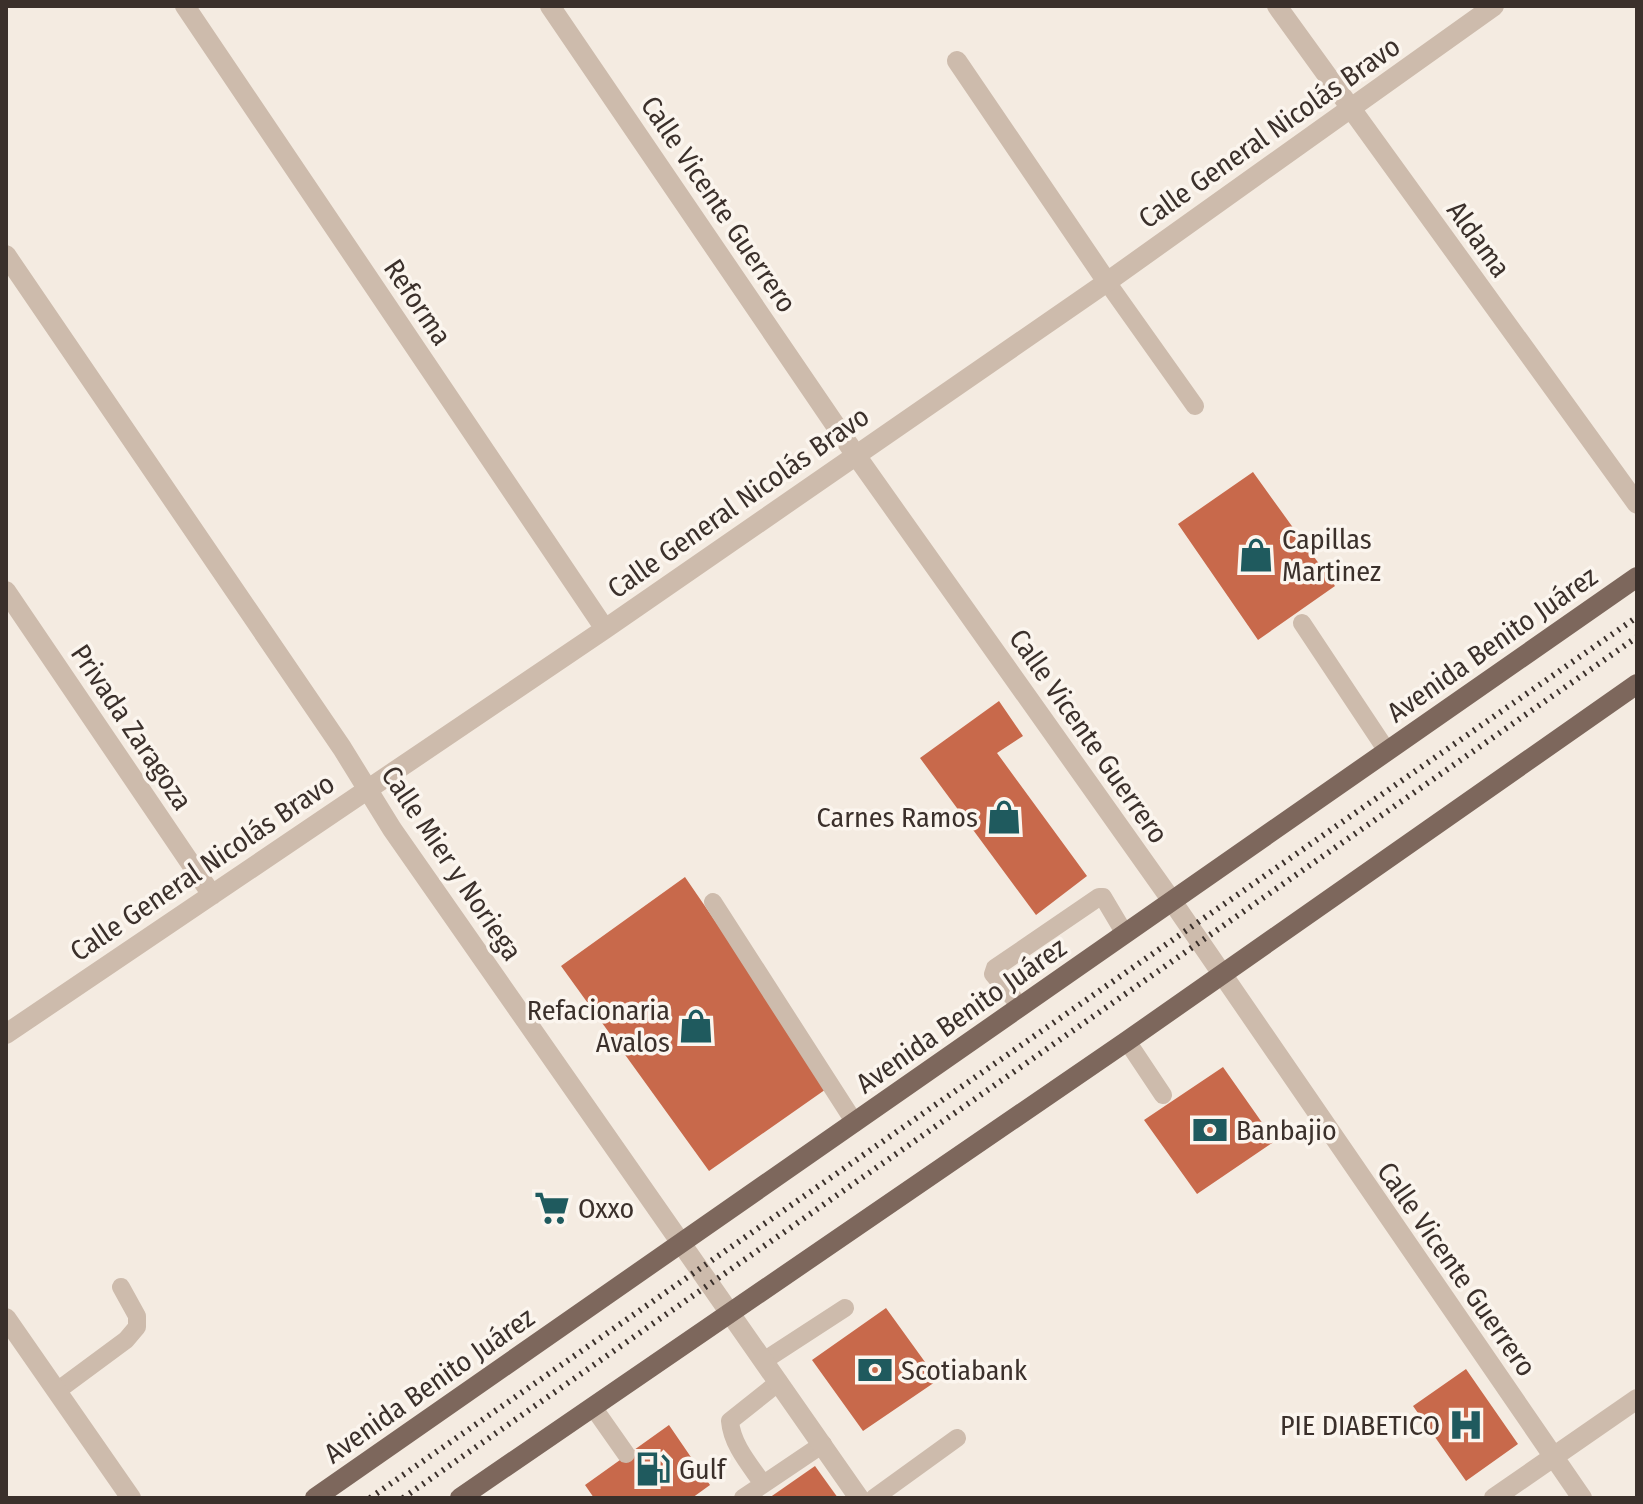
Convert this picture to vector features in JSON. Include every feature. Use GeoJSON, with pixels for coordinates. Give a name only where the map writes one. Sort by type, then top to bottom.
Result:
{"type":"FeatureCollection","features":[{"type":"Feature","properties":{"kind":"main road","name":"Avenida Benito Juárez"},"geometry":{"type":"LineString","coordinates":[[315,1498],[1637,577]]}},
{"type":"Feature","properties":{"kind":"main road"},"geometry":{"type":"LineString","coordinates":[[460,1498],[1127,1041],[1637,684]]}},
{"type":"Feature","properties":{"kind":"street","name":"Reforma"},"geometry":{"type":"LineString","coordinates":[[185,6],[605,629]]}},
{"type":"Feature","properties":{"kind":"street","name":"Calle Vicente Guerrero"},"geometry":{"type":"LineString","coordinates":[[550,6],[855,454],[1172,901],[1582,1498]]}},
{"type":"Feature","properties":{"kind":"street","name":"Aldama"},"geometry":{"type":"LineString","coordinates":[[1277,6],[1635,499]]}},
{"type":"Feature","properties":{"kind":"street","name":"Calle General Nicolás Bravo"},"geometry":{"type":"LineString","coordinates":[[9,1025],[212,895],[605,629],[1107,282],[1494,6]]}},
{"type":"Feature","properties":{"kind":"street"},"geometry":{"type":"LineString","coordinates":[[957,61],[1107,282]]}},
{"type":"Feature","properties":{"kind":"street","name":"Calle Mier y Noriega"},"geometry":{"type":"LineString","coordinates":[[6,255],[342,748],[366,790],[859,1498]]}},
{"type":"Feature","properties":{"kind":"street","name":"Privada Zaragoza"},"geometry":{"type":"LineString","coordinates":[[6,591],[212,895]]}},
{"type":"Feature","properties":{"kind":"street"},"geometry":{"type":"LineString","coordinates":[[6,1318],[131,1498]]}},
{"type":"Feature","properties":{"kind":"street"},"geometry":{"type":"LineString","coordinates":[[1494,1498],[1637,1399]]}},
{"type":"Feature","properties":{"kind":"lane"},"geometry":{"type":"LineString","coordinates":[[1107,282],[1195,406]]}},
{"type":"Feature","properties":{"kind":"lane"},"geometry":{"type":"LineString","coordinates":[[1302,623],[1387,751]]}},
{"type":"Feature","properties":{"kind":"lane"},"geometry":{"type":"LineString","coordinates":[[1021,1007],[993,974],[995,968],[1099,897],[1103,897],[1125,934]]}},
{"type":"Feature","properties":{"kind":"lane"},"geometry":{"type":"LineString","coordinates":[[713,902],[855,1123]]}},
{"type":"Feature","properties":{"kind":"lane"},"geometry":{"type":"LineString","coordinates":[[1127,1041],[1163,1095]]}},
{"type":"Feature","properties":{"kind":"lane"},"geometry":{"type":"LineString","coordinates":[[57,1391],[126,1340],[137,1327],[137,1316],[121,1287]]}},
{"type":"Feature","properties":{"kind":"lane"},"geometry":{"type":"LineString","coordinates":[[765,1360],[845,1308]]}},
{"type":"Feature","properties":{"kind":"lane"},"geometry":{"type":"LineString","coordinates":[[763,1484],[739,1448],[731,1432],[730,1421],[779,1382]]}},
{"type":"Feature","properties":{"kind":"lane"},"geometry":{"type":"LineString","coordinates":[[593,1407],[626,1454]]}},
{"type":"Feature","properties":{"kind":"lane"},"geometry":{"type":"LineString","coordinates":[[874,1498],[957,1438]]}},
{"type":"Feature","properties":{"kind":"lane"},"geometry":{"type":"LineString","coordinates":[[743,1498],[823,1444]]}},
{"type":"Feature","properties":{"kind":"building","name":"Capillas Martinez"},"geometry":{"type":"Polygon","coordinates":[[[1253,472],[1335,586],[1258,640],[1178,524],[1253,472]]]}},
{"type":"Feature","properties":{"kind":"building","name":"Carnes Ramos"},"geometry":{"type":"Polygon","coordinates":[[[999,701],[1023,736],[997,753],[1087,876],[1036,915],[920,758],[999,701]]]}},
{"type":"Feature","properties":{"kind":"building","name":"Refacionaria Avalos"},"geometry":{"type":"Polygon","coordinates":[[[685,877],[829,1087],[709,1171],[561,966],[685,877]]]}},
{"type":"Feature","properties":{"kind":"building","name":"Banbajio"},"geometry":{"type":"Polygon","coordinates":[[[1223,1067],[1275,1141],[1197,1194],[1144,1120],[1223,1067]]]}},
{"type":"Feature","properties":{"kind":"building","name":"Scotiabank"},"geometry":{"type":"Polygon","coordinates":[[[886,1308],[938,1380],[863,1431],[812,1360],[886,1308]]]}},
{"type":"Feature","properties":{"kind":"building","name":"PIE DIABETICO"},"geometry":{"type":"Polygon","coordinates":[[[1466,1369],[1518,1444],[1466,1481],[1413,1406],[1466,1369]]]}},
{"type":"Feature","properties":{"kind":"building","name":"Gulf"},"geometry":{"type":"Polygon","coordinates":[[[669,1425],[710,1485],[692,1498],[594,1498],[585,1485],[669,1425]]]}},
{"type":"Feature","properties":{"kind":"building"},"geometry":{"type":"Polygon","coordinates":[[[815,1466],[838,1498],[769,1498],[815,1466]]]}},
{"type":"Feature","properties":{"kind":"railway"},"geometry":{"type":"LineString","coordinates":[[370,1498],[1637,617]]}},
{"type":"Feature","properties":{"kind":"railway"},"geometry":{"type":"LineString","coordinates":[[403,1498],[1637,637]]}},
{"type":"Feature","properties":{"kind":"place","name":"Capillas Martinez"},"geometry":{"type":"Point","coordinates":[1256,555]}},
{"type":"Feature","properties":{"kind":"place","name":"Carnes Ramos"},"geometry":{"type":"Point","coordinates":[1004,817]}},
{"type":"Feature","properties":{"kind":"place","name":"Refacionaria Avalos"},"geometry":{"type":"Point","coordinates":[696,1026]}},
{"type":"Feature","properties":{"kind":"place","name":"Banbajio"},"geometry":{"type":"Point","coordinates":[1210,1130]}},
{"type":"Feature","properties":{"kind":"place","name":"Oxxo"},"geometry":{"type":"Point","coordinates":[552,1208]}},
{"type":"Feature","properties":{"kind":"place","name":"Scotiabank"},"geometry":{"type":"Point","coordinates":[875,1370]}},
{"type":"Feature","properties":{"kind":"place","name":"PIE DIABETICO"},"geometry":{"type":"Point","coordinates":[1466,1425]}},
{"type":"Feature","properties":{"kind":"place","name":"Gulf"},"geometry":{"type":"Point","coordinates":[653,1469]}}]}
